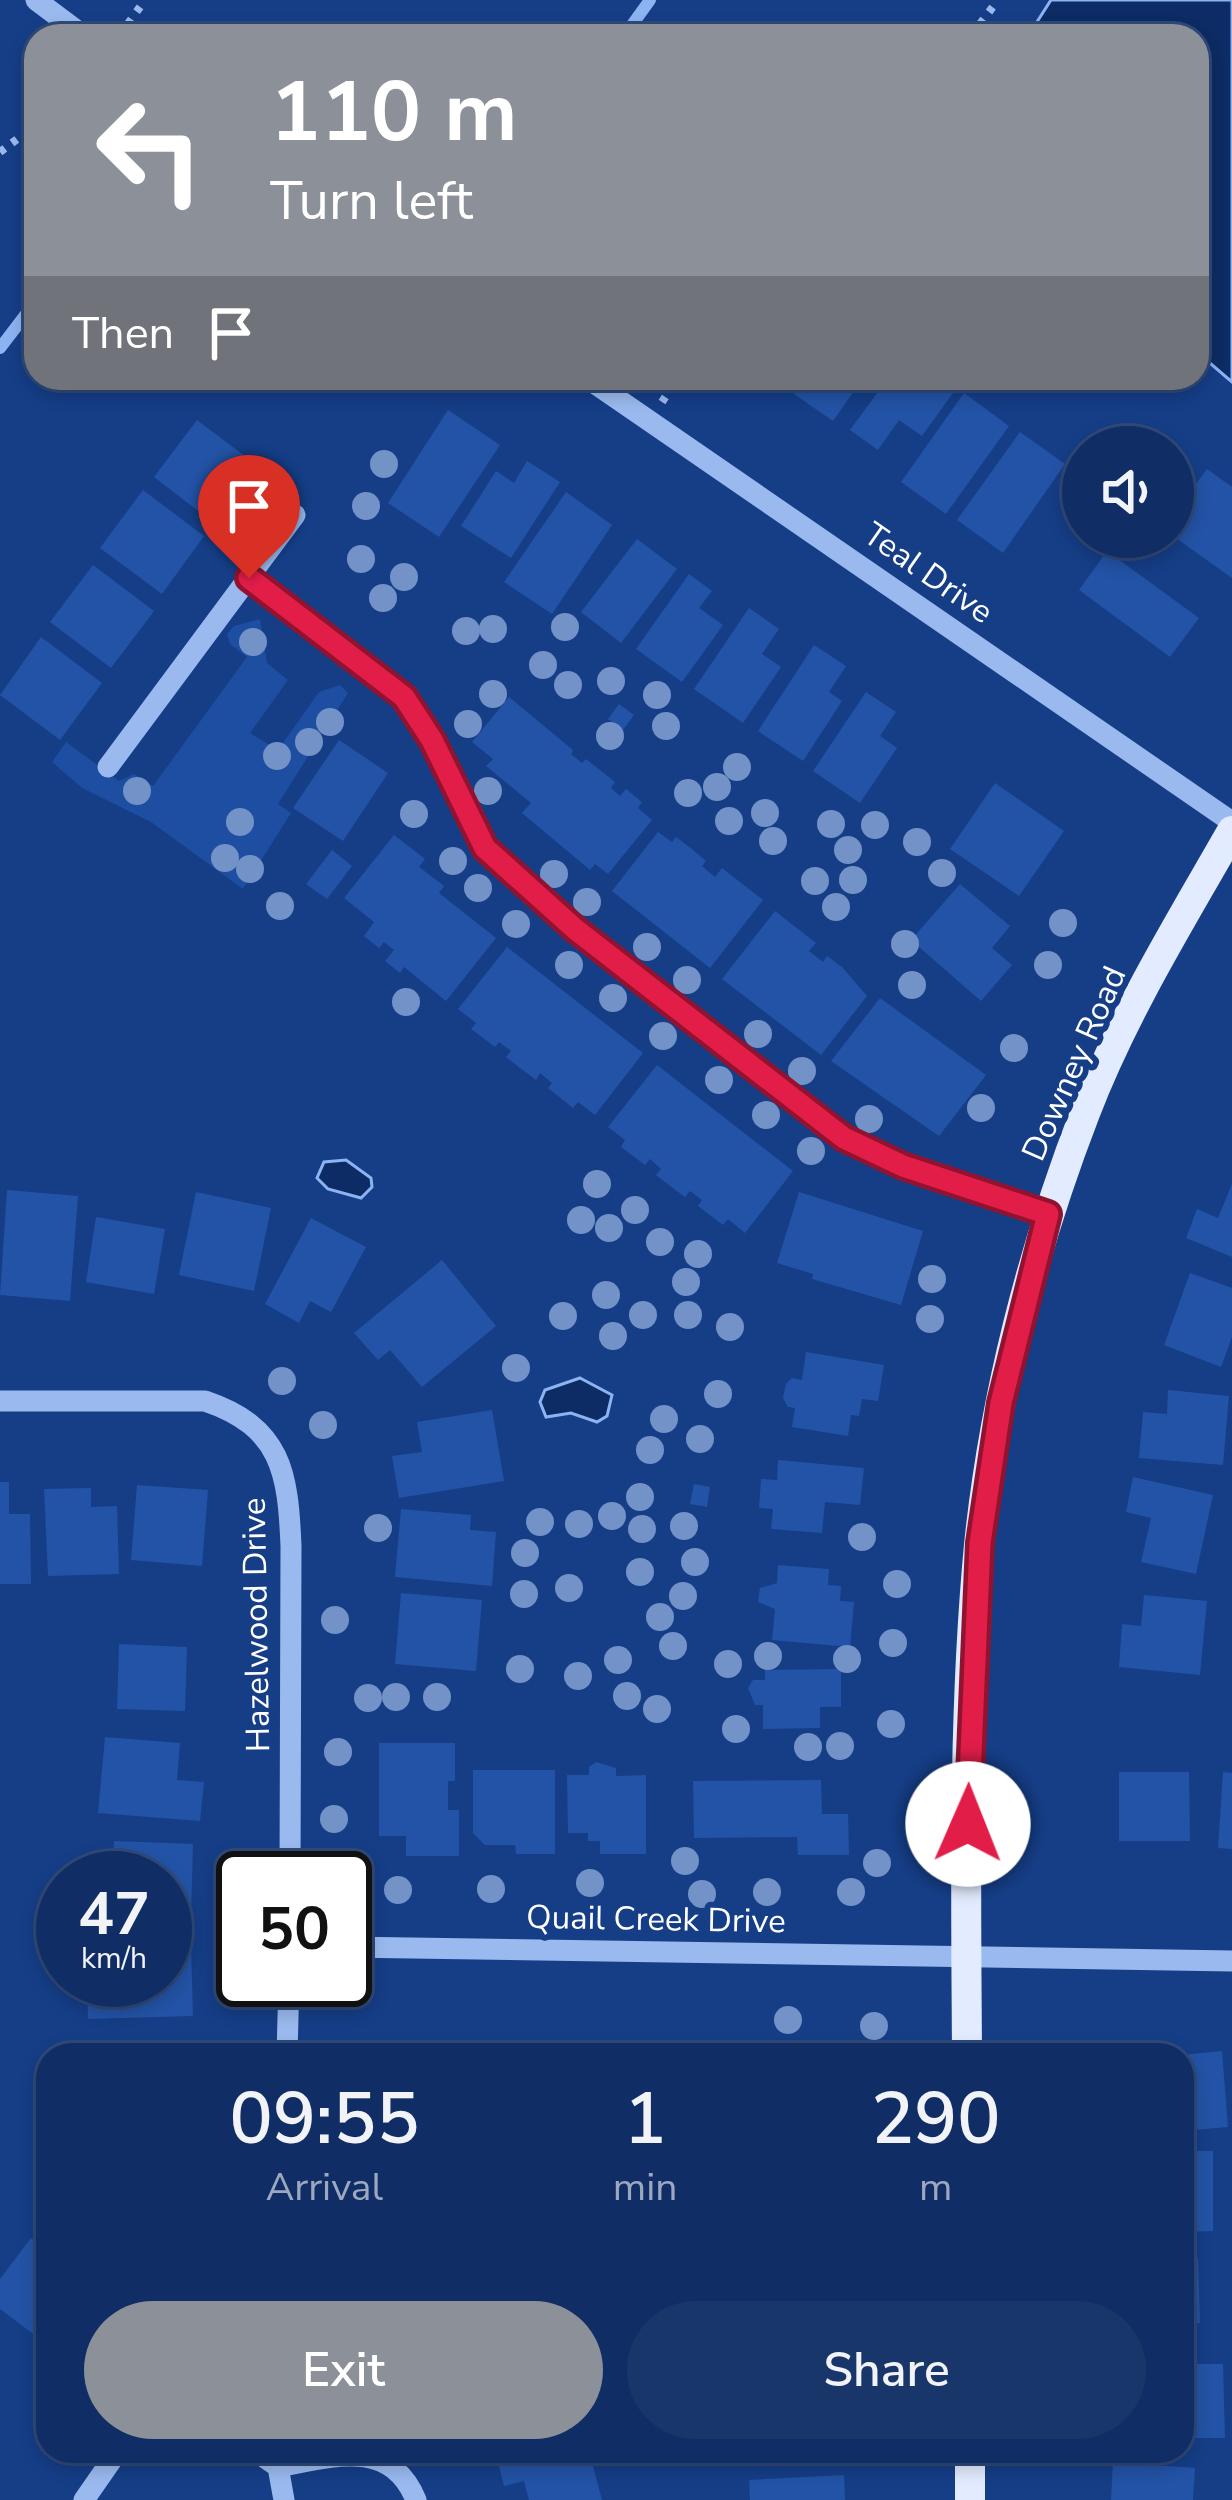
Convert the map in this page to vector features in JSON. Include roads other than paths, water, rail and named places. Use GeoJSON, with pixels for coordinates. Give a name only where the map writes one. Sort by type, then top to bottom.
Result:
{"type":"FeatureCollection","features":[{"type":"Feature","properties":{"kind":"main road","name":"Downey Road"},"geometry":{"type":"LineString","coordinates":[[967,2043],[971,1691],[980,1543],[1001,1403],[1048,1214],[1086,1109],[1232,826]]}},
{"type":"Feature","properties":{"kind":"main road"},"geometry":{"type":"LineString","coordinates":[[970,2463],[970,2500]]}},
{"type":"Feature","properties":{"kind":"street"},"geometry":{"type":"LineString","coordinates":[[36,0],[68,24]]}},
{"type":"Feature","properties":{"kind":"street","name":"Teal Drive"},"geometry":{"type":"LineString","coordinates":[[604,390],[1232,826]]}},
{"type":"Feature","properties":{"kind":"street"},"geometry":{"type":"LineString","coordinates":[[108,767],[295,514]]}},
{"type":"Feature","properties":{"kind":"street"},"geometry":{"type":"LineString","coordinates":[[249,578],[404,697],[432,740],[485,848],[575,929],[844,1138],[903,1166],[1048,1214]]}},
{"type":"Feature","properties":{"kind":"street","name":"Hazelwood Drive"},"geometry":{"type":"LineString","coordinates":[[0,1401],[205,1401],[236,1411],[262,1433],[281,1461],[289,1492],[291,1546],[290,1851]]}},
{"type":"Feature","properties":{"kind":"street","name":"Quail Creek Drive"},"geometry":{"type":"LineString","coordinates":[[372,1947],[1232,1961]]}},
{"type":"Feature","properties":{"kind":"street"},"geometry":{"type":"LineString","coordinates":[[287,2043],[288,2007]]}},
{"type":"Feature","properties":{"kind":"street"},"geometry":{"type":"LineString","coordinates":[[84,2500],[110,2463]]}},
{"type":"Feature","properties":{"kind":"street"},"geometry":{"type":"LineString","coordinates":[[272,2463],[278,2467],[284,2500]]}},
{"type":"Feature","properties":{"kind":"street"},"geometry":{"type":"LineString","coordinates":[[278,2467],[299,2463]]}},
{"type":"Feature","properties":{"kind":"street"},"geometry":{"type":"LineString","coordinates":[[382,2463],[405,2478],[416,2500]]}},
{"type":"Feature","properties":{"kind":"waterway"},"geometry":{"type":"LineString","coordinates":[[633,24],[650,0]]}},
{"type":"Feature","properties":{"kind":"waterway"},"geometry":{"type":"LineString","coordinates":[[0,348],[24,317]]}}]}
